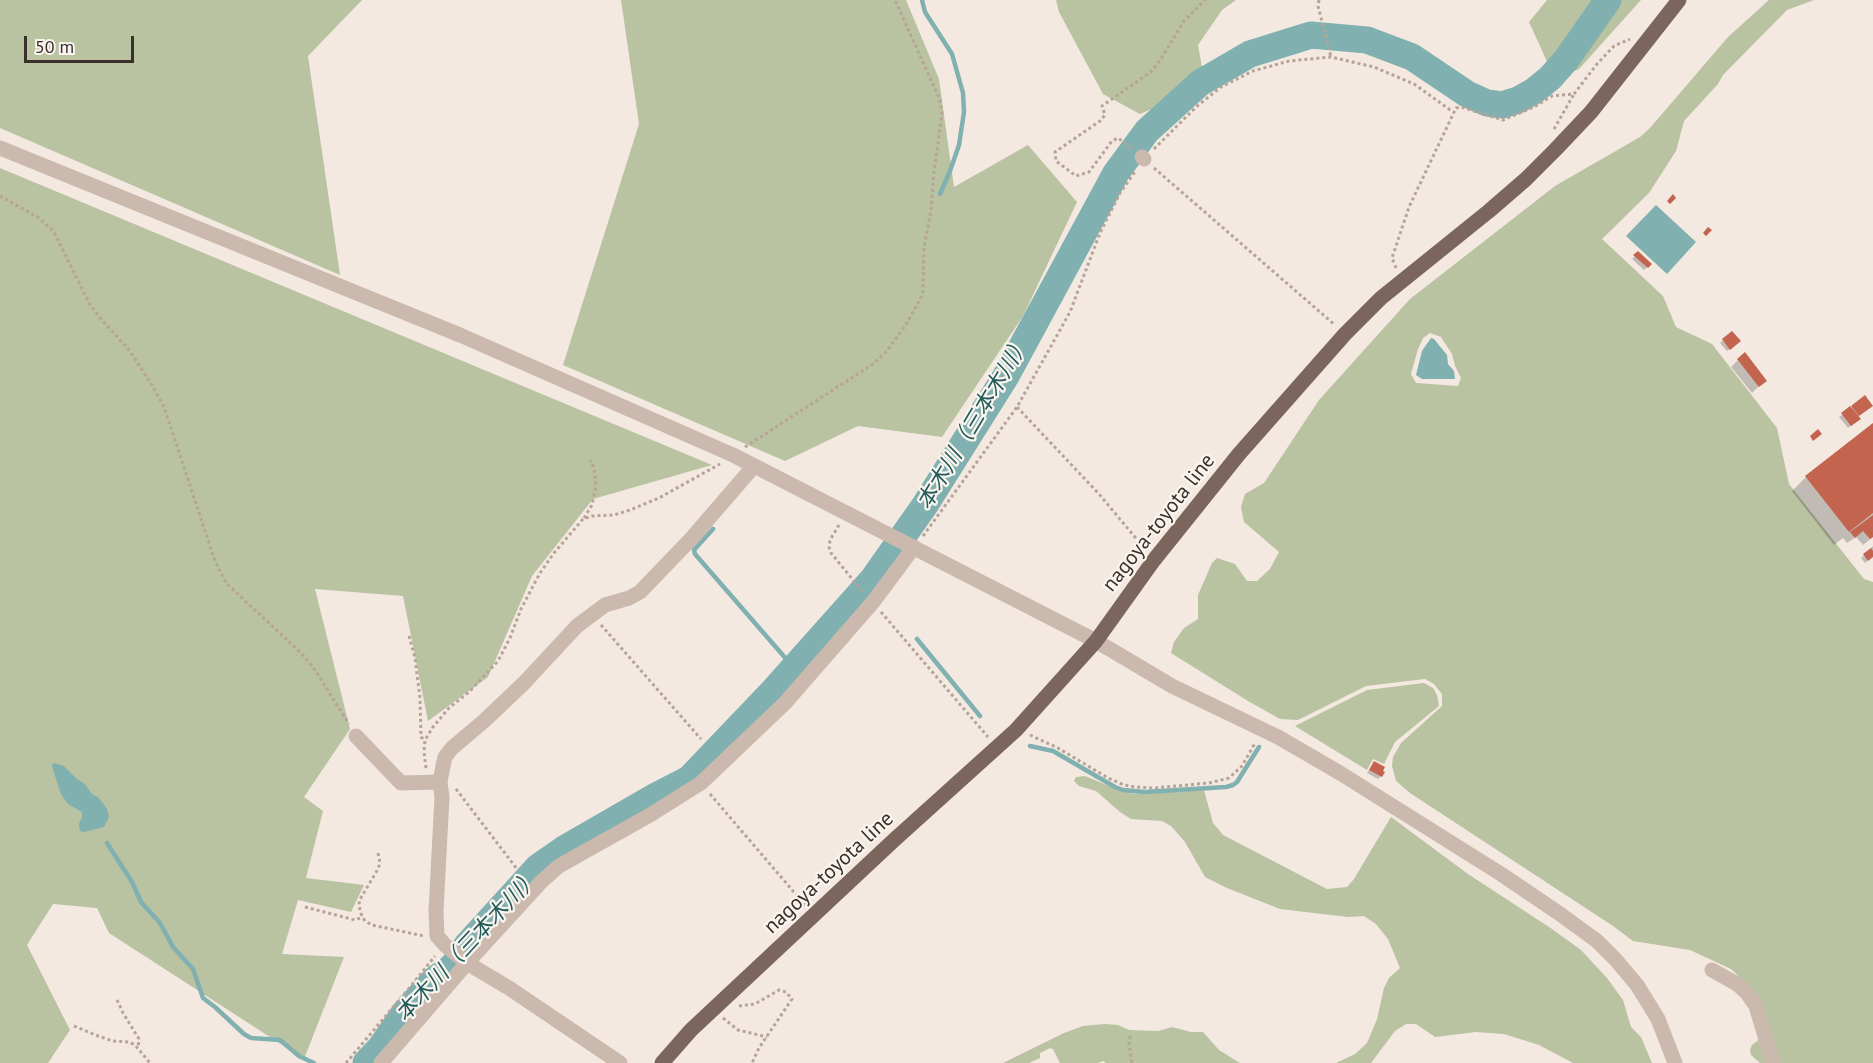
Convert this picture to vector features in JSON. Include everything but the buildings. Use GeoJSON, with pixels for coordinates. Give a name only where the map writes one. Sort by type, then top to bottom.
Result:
{"type":"FeatureCollection","features":[{"type":"Feature","properties":{"kind":"main road","name":"nagoya-toyota line"},"geometry":{"type":"LineString","coordinates":[[662,1063],[692,1030],[814,915],[1020,726],[1096,641],[1154,560],[1239,454],[1345,334],[1401,281],[1490,211],[1562,143],[1598,104],[1679,0]]}},
{"type":"Feature","properties":{"kind":"street"},"geometry":{"type":"LineString","coordinates":[[0,148],[460,335],[733,455],[1096,641],[1172,686],[1262,730],[1340,773],[1427,827],[1560,914],[1597,941],[1637,985],[1658,1019],[1675,1063]]}},
{"type":"Feature","properties":{"kind":"street"},"geometry":{"type":"LineString","coordinates":[[434,782],[445,757],[452,748],[524,682],[577,626],[605,605],[640,592],[691,540],[754,466]]}},
{"type":"Feature","properties":{"kind":"street"},"geometry":{"type":"LineString","coordinates":[[381,1063],[521,902],[559,866],[650,815],[701,783],[785,703],[873,602],[913,547]]}},
{"type":"Feature","properties":{"kind":"street"},"geometry":{"type":"LineString","coordinates":[[356,736],[400,783],[434,782]]}},
{"type":"Feature","properties":{"kind":"street"},"geometry":{"type":"LineString","coordinates":[[434,782],[442,797],[436,911],[442,942],[467,963],[620,1063]]}},
{"type":"Feature","properties":{"kind":"street"},"geometry":{"type":"LineString","coordinates":[[1712,970],[1737,984],[1756,1006],[1774,1063]]}},
{"type":"Feature","properties":{"kind":"path"},"geometry":{"type":"LineString","coordinates":[[583,519],[592,516],[614,515],[649,502],[712,469],[873,363],[887,351],[905,326],[923,294],[924,247],[931,210],[942,114],[940,100],[895,0]]}},
{"type":"Feature","properties":{"kind":"path"},"geometry":{"type":"LineString","coordinates":[[1123,141],[1118,138],[1112,141],[1089,172],[1076,176],[1056,161],[1055,152],[1100,121],[1105,115],[1102,106],[1152,71],[1160,62],[1184,21],[1204,0]]}},
{"type":"Feature","properties":{"kind":"path"},"geometry":{"type":"LineString","coordinates":[[1319,0],[1318,6],[1331,57]]}},
{"type":"Feature","properties":{"kind":"path"},"geometry":{"type":"LineString","coordinates":[[1562,143],[1554,134],[1555,125],[1574,94],[1597,64],[1614,46],[1629,39],[1645,43]]}},
{"type":"Feature","properties":{"kind":"path"},"geometry":{"type":"LineString","coordinates":[[913,547],[1017,407],[1070,312],[1100,233],[1120,193],[1143,158],[1196,106],[1221,87],[1253,71],[1290,61],[1331,57],[1374,67],[1414,84],[1453,112]]}},
{"type":"Feature","properties":{"kind":"path"},"geometry":{"type":"LineString","coordinates":[[1401,281],[1392,258],[1395,246],[1409,207],[1456,108],[1461,107],[1503,120],[1534,107],[1552,96],[1574,94]]}},
{"type":"Feature","properties":{"kind":"path"},"geometry":{"type":"LineString","coordinates":[[1143,158],[1345,334]]}},
{"type":"Feature","properties":{"kind":"path"},"geometry":{"type":"LineString","coordinates":[[0,196],[39,218],[54,232],[89,303],[129,350],[164,407],[215,561],[226,583],[302,653],[356,736]]}},
{"type":"Feature","properties":{"kind":"path"},"geometry":{"type":"LineString","coordinates":[[1017,407],[1099,494],[1154,560]]}},
{"type":"Feature","properties":{"kind":"path"},"geometry":{"type":"LineString","coordinates":[[517,869],[450,783],[434,782],[425,765],[425,740],[440,718],[498,661],[540,573],[592,505],[596,486],[594,468],[590,460]]}},
{"type":"Feature","properties":{"kind":"path"},"geometry":{"type":"LineString","coordinates":[[846,512],[830,540],[829,547],[831,553],[854,582]]}},
{"type":"Feature","properties":{"kind":"path"},"geometry":{"type":"LineString","coordinates":[[873,602],[997,747]]}},
{"type":"Feature","properties":{"kind":"path"},"geometry":{"type":"LineString","coordinates":[[592,615],[701,739]]}},
{"type":"Feature","properties":{"kind":"path"},"geometry":{"type":"LineString","coordinates":[[409,636],[415,658],[420,698],[421,737],[425,740]]}},
{"type":"Feature","properties":{"kind":"path"},"geometry":{"type":"LineString","coordinates":[[1020,726],[1030,736],[1058,748],[1108,778],[1124,785],[1154,788],[1209,783],[1229,778],[1242,766],[1262,730]]}},
{"type":"Feature","properties":{"kind":"path"},"geometry":{"type":"LineString","coordinates":[[701,783],[814,915]]}},
{"type":"Feature","properties":{"kind":"path"},"geometry":{"type":"LineString","coordinates":[[346,1063],[411,986],[442,942],[372,925],[363,917],[358,908],[359,901],[378,869],[380,863],[378,853]]}},
{"type":"Feature","properties":{"kind":"path"},"geometry":{"type":"LineString","coordinates":[[305,908],[355,920],[363,917]]}},
{"type":"Feature","properties":{"kind":"path"},"geometry":{"type":"LineString","coordinates":[[727,998],[733,1004],[750,1005],[766,999],[779,990],[786,992],[792,999],[752,1063]]}},
{"type":"Feature","properties":{"kind":"path"},"geometry":{"type":"LineString","coordinates":[[117,1000],[139,1039],[138,1048]]}},
{"type":"Feature","properties":{"kind":"path"},"geometry":{"type":"LineString","coordinates":[[714,1010],[738,1030],[767,1037]]}},
{"type":"Feature","properties":{"kind":"path"},"geometry":{"type":"LineString","coordinates":[[74,1026],[113,1041],[129,1042],[138,1048],[150,1063]]}},
{"type":"Feature","properties":{"kind":"path"},"geometry":{"type":"LineString","coordinates":[[1130,1036],[1132,1063]]}},
{"type":"Feature","properties":{"kind":"green space"},"geometry":{"type":"Polygon","coordinates":[[[0,0],[362,0],[308,56],[340,275],[0,128],[0,0]]]}},
{"type":"Feature","properties":{"kind":"green space"},"geometry":{"type":"Polygon","coordinates":[[[621,0],[906,0],[939,79],[954,187],[1028,145],[1077,202],[1023,316],[942,437],[858,426],[785,461],[563,365],[639,124],[621,0]]]}},
{"type":"Feature","properties":{"kind":"green space"},"geometry":{"type":"Polygon","coordinates":[[[1056,0],[1236,0],[1222,10],[1198,45],[1203,73],[1163,104],[1140,114],[1103,94],[1059,12],[1056,0]]]}},
{"type":"Feature","properties":{"kind":"green space"},"geometry":{"type":"Polygon","coordinates":[[[1547,0],[1641,0],[1579,69],[1555,79],[1529,22],[1547,0]]]}},
{"type":"Feature","properties":{"kind":"green space"},"geometry":{"type":"Polygon","coordinates":[[[1769,0],[1814,0],[1787,10],[1723,75],[1718,84],[1684,121],[1676,151],[1649,193],[1602,239],[1663,296],[1676,327],[1712,344],[1777,428],[1789,484],[1864,579],[1873,582],[1873,1063],[1780,1063],[1748,985],[1731,969],[1690,950],[1633,941],[1410,793],[1396,781],[1392,766],[1393,757],[1401,743],[1442,706],[1442,694],[1434,684],[1425,679],[1366,686],[1298,720],[1280,719],[1171,653],[1174,642],[1184,628],[1198,619],[1198,595],[1212,563],[1217,558],[1235,564],[1247,581],[1257,581],[1270,569],[1279,552],[1244,522],[1241,507],[1245,494],[1264,483],[1319,400],[1410,299],[1555,186],[1640,137],[1728,37],[1769,0]],[[1430,333],[1423,338],[1411,374],[1416,383],[1458,386],[1461,378],[1452,354],[1441,337],[1430,333]]]}},
{"type":"Feature","properties":{"kind":"green space"},"geometry":{"type":"Polygon","coordinates":[[[0,168],[712,465],[593,499],[532,576],[488,677],[428,721],[403,596],[315,589],[350,729],[304,797],[323,811],[306,878],[364,885],[351,912],[298,900],[282,954],[344,957],[304,1059],[109,933],[97,908],[53,904],[27,945],[70,1030],[48,1063],[0,1063],[0,168]]]}},
{"type":"Feature","properties":{"kind":"green space"},"geometry":{"type":"Polygon","coordinates":[[[1424,683],[1433,688],[1439,706],[1395,742],[1384,764],[1373,759],[1367,770],[1295,726],[1367,690],[1424,683]]]}},
{"type":"Feature","properties":{"kind":"green space"},"geometry":{"type":"Polygon","coordinates":[[[1085,776],[1121,791],[1135,794],[1204,790],[1213,823],[1223,835],[1327,889],[1347,887],[1391,817],[1468,874],[1581,950],[1607,978],[1623,1000],[1631,1027],[1641,1037],[1652,1063],[1573,1063],[1539,1045],[1504,1034],[1476,1032],[1435,1037],[1416,1024],[1406,1024],[1395,1031],[1371,1063],[1336,1063],[1355,1054],[1367,1043],[1377,1019],[1384,988],[1389,978],[1400,968],[1388,939],[1376,924],[1364,916],[1348,917],[1280,909],[1205,877],[1185,842],[1171,826],[1162,821],[1131,819],[1096,791],[1079,786],[1074,781],[1076,777],[1085,776]]]}},
{"type":"Feature","properties":{"kind":"green space"},"geometry":{"type":"Polygon","coordinates":[[[1118,1025],[1129,1030],[1158,1031],[1172,1027],[1191,1032],[1203,1032],[1219,1050],[1240,1063],[1106,1063],[1103,1061],[1060,1063],[1053,1049],[1050,1048],[1040,1053],[1040,1058],[1029,1063],[1003,1063],[1064,1033],[1083,1026],[1118,1025]]]}},
{"type":"Feature","properties":{"kind":"green space"},"geometry":{"type":"Polygon","coordinates":[[[1761,1038],[1770,1063],[1760,1063],[1751,1055],[1752,1045],[1761,1038]]]}},
{"type":"Feature","properties":{"kind":"water"},"geometry":{"type":"Polygon","coordinates":[[[1656,205],[1696,242],[1667,274],[1626,236],[1656,205]]]}},
{"type":"Feature","properties":{"kind":"water"},"geometry":{"type":"Polygon","coordinates":[[[1431,338],[1447,355],[1448,364],[1454,371],[1455,379],[1422,379],[1416,375],[1422,351],[1431,338]]]}},
{"type":"Feature","properties":{"kind":"water"},"geometry":{"type":"Polygon","coordinates":[[[54,763],[64,766],[99,798],[107,809],[109,817],[104,827],[80,831],[82,812],[68,804],[61,794],[53,770],[54,763]]]}},
{"type":"Feature","properties":{"kind":"waterway"},"geometry":{"type":"LineString","coordinates":[[922,0],[925,12],[952,54],[963,93],[964,112],[959,145],[940,194]]}},
{"type":"Feature","properties":{"kind":"waterway","name":"本木川（三本木川）"},"geometry":{"type":"LineString","coordinates":[[366,1063],[381,1047],[405,1012],[434,980],[452,967],[467,945],[538,867],[564,849],[689,779],[774,690],[873,579],[925,505],[1006,376],[1116,173],[1147,131],[1200,83],[1250,54],[1311,35],[1367,40],[1412,57],[1467,94],[1487,103],[1502,105],[1518,100],[1550,78],[1566,60],[1608,0]]}},
{"type":"Feature","properties":{"kind":"waterway"},"geometry":{"type":"LineString","coordinates":[[713,529],[694,550],[695,554],[794,668]]}},
{"type":"Feature","properties":{"kind":"waterway"},"geometry":{"type":"LineString","coordinates":[[917,639],[980,716]]}},
{"type":"Feature","properties":{"kind":"waterway"},"geometry":{"type":"LineString","coordinates":[[1030,746],[1053,751],[1115,787],[1144,792],[1233,785],[1259,747]]}},
{"type":"Feature","properties":{"kind":"waterway"},"geometry":{"type":"LineString","coordinates":[[107,843],[132,882],[141,902],[160,923],[173,947],[193,969],[203,998],[244,1034],[251,1038],[280,1040],[299,1056],[314,1063]]}}]}
